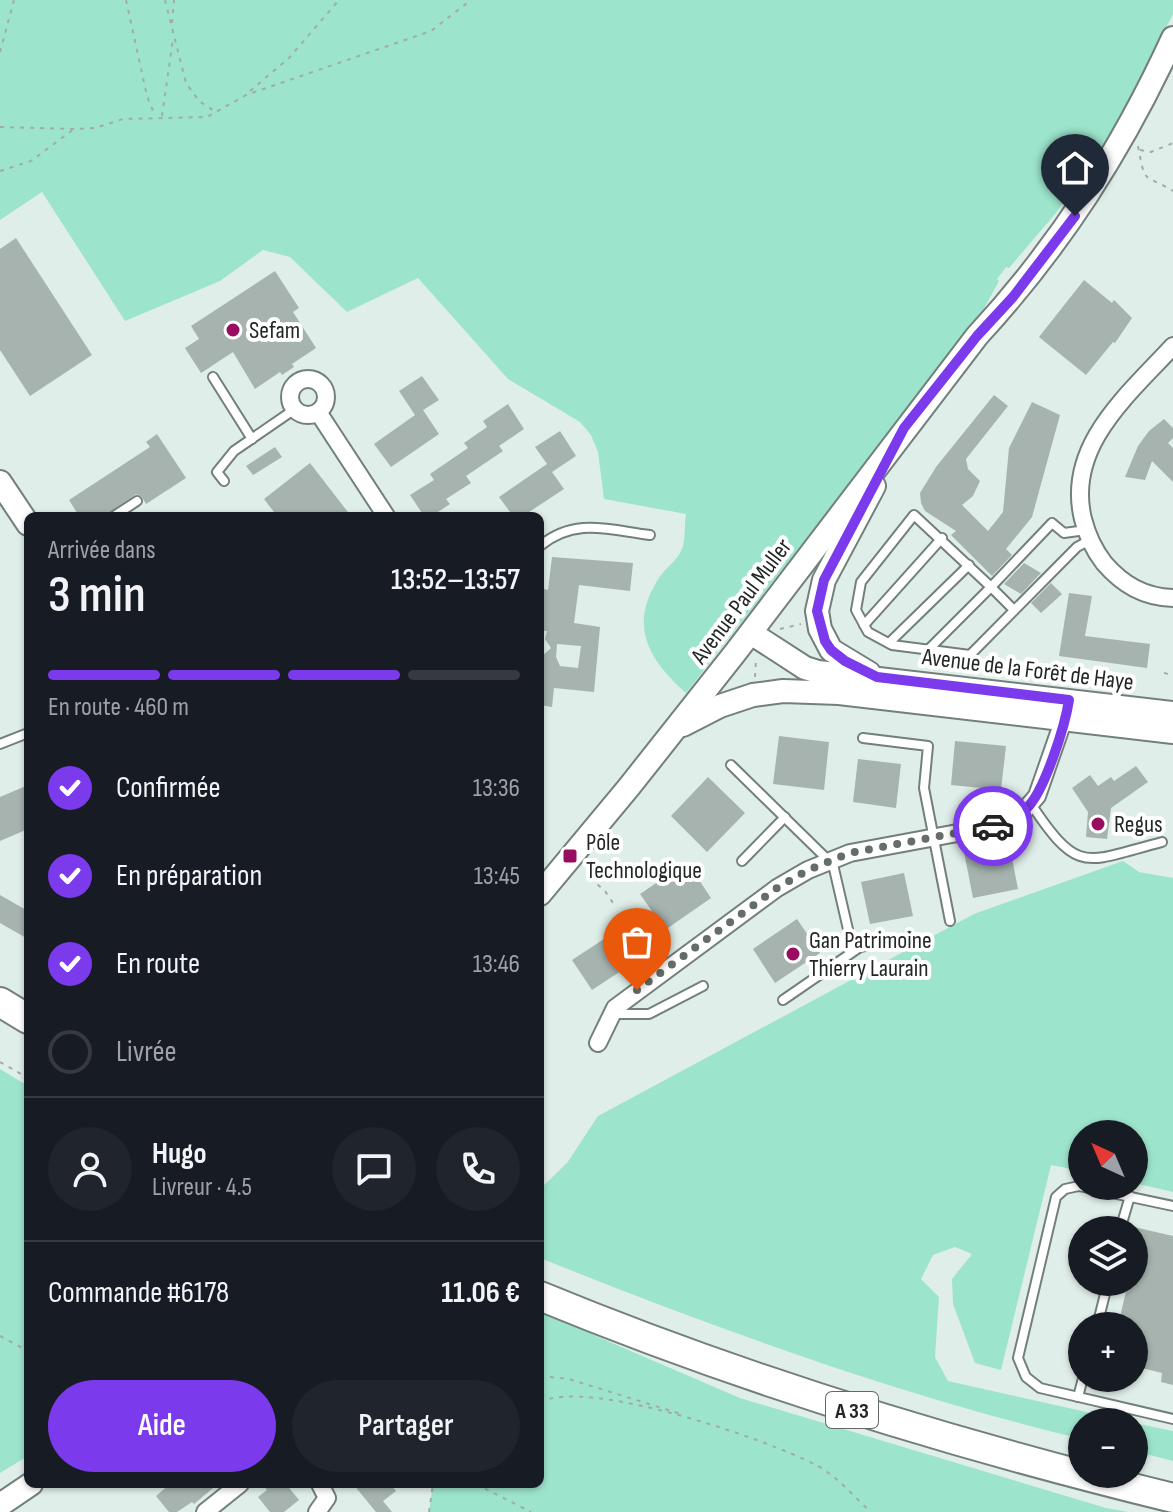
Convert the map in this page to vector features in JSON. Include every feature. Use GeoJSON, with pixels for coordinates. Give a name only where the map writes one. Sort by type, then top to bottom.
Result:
{"type":"FeatureCollection","features":[{"type":"Feature","properties":{"kind":"highway"},"geometry":{"type":"LineString","coordinates":[[0,1002],[24,1017]]}},
{"type":"Feature","properties":{"kind":"highway"},"geometry":{"type":"LineString","coordinates":[[0,1023],[24,1037]]}},
{"type":"Feature","properties":{"kind":"highway","name":"A 33"},"geometry":{"type":"LineString","coordinates":[[544,1278],[710,1344],[793,1372],[969,1428],[1068,1454]]}},
{"type":"Feature","properties":{"kind":"highway","name":"A 33"},"geometry":{"type":"LineString","coordinates":[[544,1298],[701,1359],[848,1409],[1057,1470],[1173,1498]]}},
{"type":"Feature","properties":{"kind":"highway"},"geometry":{"type":"LineString","coordinates":[[1148,1474],[1173,1480]]}},
{"type":"Feature","properties":{"kind":"street","name":"Avenue Paul Muller"},"geometry":{"type":"LineString","coordinates":[[544,889],[751,633],[977,336],[1006,291],[1129,138],[1173,38]]}},
{"type":"Feature","properties":{"kind":"street"},"geometry":{"type":"LineString","coordinates":[[1173,346],[1109,416],[1085,461],[1080,492],[1084,539],[1124,583],[1150,596],[1173,598]]}},
{"type":"Feature","properties":{"kind":"street"},"geometry":{"type":"LineString","coordinates":[[307,379],[315,380],[325,389],[325,403],[318,412],[311,415],[295,409],[290,394],[293,387],[307,379]]}},
{"type":"Feature","properties":{"kind":"street"},"geometry":{"type":"LineString","coordinates":[[318,412],[383,512]]}},
{"type":"Feature","properties":{"kind":"street","name":"Avenue de la Forêt de Haye"},"geometry":{"type":"LineString","coordinates":[[877,677],[831,650],[820,629],[818,598],[824,580],[904,428]]}},
{"type":"Feature","properties":{"kind":"street"},"geometry":{"type":"LineString","coordinates":[[0,482],[24,518]]}},
{"type":"Feature","properties":{"kind":"street","name":"Avenue de la Forêt de Haye"},"geometry":{"type":"LineString","coordinates":[[751,633],[805,668],[818,672],[877,677],[1173,732]]}},
{"type":"Feature","properties":{"kind":"street","name":"Avenue de la Forêt de Haye"},"geometry":{"type":"LineString","coordinates":[[751,633],[762,652],[786,671],[799,679],[839,693]]}},
{"type":"Feature","properties":{"kind":"street","name":"Avenue de la Forêt de Haye"},"geometry":{"type":"LineString","coordinates":[[675,729],[720,706],[753,695],[783,691],[1067,710],[1173,713]]}},
{"type":"Feature","properties":{"kind":"street"},"geometry":{"type":"LineString","coordinates":[[598,1043],[610,1014],[659,973],[777,888],[830,859],[995,826],[1016,817],[1037,796],[1067,710]]}},
{"type":"Feature","properties":{"kind":"street"},"geometry":{"type":"LineString","coordinates":[[0,1505],[25,1488]]}},
{"type":"Feature","properties":{"kind":"street"},"geometry":{"type":"LineString","coordinates":[[205,1512],[235,1488]]}},
{"type":"Feature","properties":{"kind":"street"},"geometry":{"type":"LineString","coordinates":[[317,1512],[327,1498],[322,1488]]}},
{"type":"Feature","properties":{"kind":"lane"},"geometry":{"type":"LineString","coordinates":[[213,377],[252,439]]}},
{"type":"Feature","properties":{"kind":"lane"},"geometry":{"type":"LineString","coordinates":[[224,481],[217,472],[234,451],[295,409]]}},
{"type":"Feature","properties":{"kind":"lane"},"geometry":{"type":"LineString","coordinates":[[120,512],[137,501]]}},
{"type":"Feature","properties":{"kind":"lane"},"geometry":{"type":"LineString","coordinates":[[1014,610],[942,538],[914,515],[861,582],[856,610],[868,632],[889,643],[970,655],[1084,539]]}},
{"type":"Feature","properties":{"kind":"lane"},"geometry":{"type":"LineString","coordinates":[[928,650],[1052,523],[1064,533],[1084,539]]}},
{"type":"Feature","properties":{"kind":"lane"},"geometry":{"type":"LineString","coordinates":[[544,543],[556,534],[579,526],[650,535]]}},
{"type":"Feature","properties":{"kind":"lane"},"geometry":{"type":"LineString","coordinates":[[1064,533],[1084,539]]}},
{"type":"Feature","properties":{"kind":"lane"},"geometry":{"type":"LineString","coordinates":[[864,625],[942,538]]}},
{"type":"Feature","properties":{"kind":"lane"},"geometry":{"type":"LineString","coordinates":[[889,643],[969,565]]}},
{"type":"Feature","properties":{"kind":"lane"},"geometry":{"type":"LineString","coordinates":[[0,744],[24,735]]}},
{"type":"Feature","properties":{"kind":"lane"},"geometry":{"type":"LineString","coordinates":[[863,738],[928,746],[924,788],[950,921]]}},
{"type":"Feature","properties":{"kind":"lane"},"geometry":{"type":"LineString","coordinates":[[731,765],[830,859],[853,951]]}},
{"type":"Feature","properties":{"kind":"lane"},"geometry":{"type":"LineString","coordinates":[[1031,804],[1051,835],[1079,857],[1095,859],[1162,842]]}},
{"type":"Feature","properties":{"kind":"lane"},"geometry":{"type":"LineString","coordinates":[[742,861],[785,817]]}},
{"type":"Feature","properties":{"kind":"lane"},"geometry":{"type":"LineString","coordinates":[[783,1000],[853,951],[909,937]]}},
{"type":"Feature","properties":{"kind":"lane"},"geometry":{"type":"LineString","coordinates":[[610,1014],[649,1014],[703,986]]}},
{"type":"Feature","properties":{"kind":"lane"},"geometry":{"type":"LineString","coordinates":[[1068,1188],[1056,1197],[1018,1358],[1026,1377],[1040,1388],[1173,1419]]}},
{"type":"Feature","properties":{"kind":"lane"},"geometry":{"type":"LineString","coordinates":[[1147,1200],[1173,1206]]}},
{"type":"Feature","properties":{"kind":"lane"},"geometry":{"type":"LineString","coordinates":[[1078,1397],[1079,1392]]}},
{"type":"Feature","properties":{"kind":"path"},"geometry":{"type":"LineString","coordinates":[[0,52],[14,0]]}},
{"type":"Feature","properties":{"kind":"path"},"geometry":{"type":"LineString","coordinates":[[126,0],[147,96],[156,117]]}},
{"type":"Feature","properties":{"kind":"path"},"geometry":{"type":"LineString","coordinates":[[165,0],[186,83],[199,101],[218,112]]}},
{"type":"Feature","properties":{"kind":"path"},"geometry":{"type":"LineString","coordinates":[[172,24],[174,0]]}},
{"type":"Feature","properties":{"kind":"path"},"geometry":{"type":"LineString","coordinates":[[0,127],[95,128],[123,119],[207,117],[246,95],[289,58],[339,0]]}},
{"type":"Feature","properties":{"kind":"path"},"geometry":{"type":"LineString","coordinates":[[246,95],[431,31],[471,0]]}},
{"type":"Feature","properties":{"kind":"path"},"geometry":{"type":"LineString","coordinates":[[162,117],[174,35]]}},
{"type":"Feature","properties":{"kind":"path"},"geometry":{"type":"LineString","coordinates":[[0,171],[31,161],[74,129]]}},
{"type":"Feature","properties":{"kind":"path"},"geometry":{"type":"LineString","coordinates":[[1129,138],[1151,152],[1173,143]]}},
{"type":"Feature","properties":{"kind":"path"},"geometry":{"type":"LineString","coordinates":[[1129,138],[1148,179],[1173,191]]}},
{"type":"Feature","properties":{"kind":"path"},"geometry":{"type":"LineString","coordinates":[[774,636],[781,628],[803,624]]}},
{"type":"Feature","properties":{"kind":"path"},"geometry":{"type":"LineString","coordinates":[[754,690],[756,659],[759,655]]}},
{"type":"Feature","properties":{"kind":"path"},"geometry":{"type":"LineString","coordinates":[[1164,673],[1173,675]]}},
{"type":"Feature","properties":{"kind":"path"},"geometry":{"type":"LineString","coordinates":[[590,878],[613,903]]}},
{"type":"Feature","properties":{"kind":"path"},"geometry":{"type":"LineString","coordinates":[[0,1062],[24,1076]]}},
{"type":"Feature","properties":{"kind":"path"},"geometry":{"type":"LineString","coordinates":[[0,1336],[24,1349]]}},
{"type":"Feature","properties":{"kind":"path"},"geometry":{"type":"LineString","coordinates":[[544,1376],[569,1379],[698,1420],[818,1466],[871,1512]]}},
{"type":"Feature","properties":{"kind":"path"},"geometry":{"type":"LineString","coordinates":[[544,1400],[552,1396],[620,1401],[698,1420]]}},
{"type":"Feature","properties":{"kind":"path"},"geometry":{"type":"LineString","coordinates":[[429,1512],[432,1488]]}},
{"type":"Feature","properties":{"kind":"path"},"geometry":{"type":"LineString","coordinates":[[484,1488],[531,1512]]}},
{"type":"Feature","properties":{"kind":"green space"},"geometry":{"type":"Polygon","coordinates":[[[0,0],[1173,0],[1173,14],[1120,118],[1055,214],[1009,268],[1006,267],[981,314],[686,693],[652,653],[644,624],[645,608],[651,592],[683,547],[686,514],[604,499],[598,452],[591,435],[580,422],[508,379],[418,278],[347,312],[290,257],[263,250],[220,281],[125,321],[42,192],[0,220],[0,0]]]}},
{"type":"Feature","properties":{"kind":"green space"},"geometry":{"type":"Polygon","coordinates":[[[1123,861],[1139,872],[1173,878],[1173,1192],[1148,1186],[1148,1120],[1068,1120],[1068,1168],[1051,1165],[1001,1370],[975,1363],[953,1304],[952,1279],[972,1254],[955,1247],[933,1255],[921,1279],[939,1297],[935,1357],[948,1381],[1069,1408],[1068,1435],[875,1381],[673,1310],[544,1260],[544,1185],[567,1163],[598,1116],[974,914],[1123,861]]]}},
{"type":"Feature","properties":{"kind":"green space"},"geometry":{"type":"Polygon","coordinates":[[[0,1069],[24,1084],[24,1458],[0,1473],[0,1069]]]}},
{"type":"Feature","properties":{"kind":"green space"},"geometry":{"type":"Polygon","coordinates":[[[544,1314],[740,1398],[1128,1512],[429,1512],[432,1488],[544,1488],[544,1314]]]}},
{"type":"Feature","properties":{"kind":"green space"},"geometry":{"type":"Polygon","coordinates":[[[1148,1426],[1173,1431],[1173,1461],[1148,1455],[1148,1426]]]}},
{"type":"Feature","properties":{"kind":"building"},"geometry":{"type":"Polygon","coordinates":[[[16,238],[92,355],[30,396],[0,350],[0,249],[16,238]]]}},
{"type":"Feature","properties":{"kind":"building","name":"Sefam"},"geometry":{"type":"Polygon","coordinates":[[[275,271],[299,308],[293,312],[316,348],[292,364],[294,367],[282,375],[280,372],[255,389],[233,352],[201,373],[185,348],[199,339],[191,326],[275,271]]]}},
{"type":"Feature","properties":{"kind":"building"},"geometry":{"type":"Polygon","coordinates":[[[1084,280],[1112,303],[1114,300],[1132,318],[1115,343],[1086,375],[1039,337],[1084,280]]]}},
{"type":"Feature","properties":{"kind":"building"},"geometry":{"type":"Polygon","coordinates":[[[422,376],[439,400],[423,410],[439,434],[391,467],[374,444],[415,415],[399,391],[422,376]]]}},
{"type":"Feature","properties":{"kind":"building"},"geometry":{"type":"Polygon","coordinates":[[[994,395],[1008,406],[966,459],[968,469],[980,481],[973,496],[962,505],[988,531],[1003,512],[1009,448],[1032,402],[1060,415],[1032,517],[1006,549],[1012,555],[992,576],[951,535],[956,531],[925,511],[920,493],[936,467],[994,395]]]}},
{"type":"Feature","properties":{"kind":"building"},"geometry":{"type":"Polygon","coordinates":[[[508,404],[524,429],[499,446],[503,451],[466,476],[471,483],[446,499],[450,504],[438,512],[421,512],[410,495],[434,480],[430,474],[468,448],[464,443],[487,427],[483,421],[508,404]]]}},
{"type":"Feature","properties":{"kind":"building"},"geometry":{"type":"Polygon","coordinates":[[[1164,419],[1173,428],[1173,438],[1168,443],[1173,448],[1173,482],[1152,461],[1145,480],[1125,477],[1138,446],[1149,431],[1164,419]]]}},
{"type":"Feature","properties":{"kind":"building"},"geometry":{"type":"Polygon","coordinates":[[[560,431],[576,456],[552,472],[564,489],[529,512],[510,512],[499,497],[547,464],[535,447],[560,431]]]}},
{"type":"Feature","properties":{"kind":"building"},"geometry":{"type":"Polygon","coordinates":[[[157,434],[186,478],[146,504],[136,494],[110,512],[76,512],[69,500],[150,447],[146,442],[157,434]]]}},
{"type":"Feature","properties":{"kind":"building"},"geometry":{"type":"Polygon","coordinates":[[[275,447],[282,457],[253,475],[246,466],[275,447]]]}},
{"type":"Feature","properties":{"kind":"building"},"geometry":{"type":"Polygon","coordinates":[[[310,463],[348,512],[274,512],[264,499],[310,463]]]}},
{"type":"Feature","properties":{"kind":"building"},"geometry":{"type":"Polygon","coordinates":[[[552,557],[633,563],[630,591],[579,585],[574,623],[600,627],[594,692],[554,688],[552,707],[544,706],[544,654],[551,648],[545,639],[547,631],[544,631],[544,589],[548,590],[552,557]],[[557,644],[556,657],[560,666],[578,668],[581,646],[557,644]]]}},
{"type":"Feature","properties":{"kind":"building"},"geometry":{"type":"Polygon","coordinates":[[[1024,563],[1041,573],[1021,594],[1004,584],[1024,563]]]}},
{"type":"Feature","properties":{"kind":"building"},"geometry":{"type":"Polygon","coordinates":[[[1051,583],[1062,594],[1041,613],[1031,603],[1051,583]]]}},
{"type":"Feature","properties":{"kind":"building"},"geometry":{"type":"Polygon","coordinates":[[[1069,593],[1092,596],[1085,636],[1150,644],[1147,668],[1059,656],[1069,593]]]}},
{"type":"Feature","properties":{"kind":"building"},"geometry":{"type":"Polygon","coordinates":[[[779,736],[829,742],[824,790],[773,784],[779,736]]]}},
{"type":"Feature","properties":{"kind":"building"},"geometry":{"type":"Polygon","coordinates":[[[955,741],[1006,746],[1001,790],[951,785],[955,741]]]}},
{"type":"Feature","properties":{"kind":"building"},"geometry":{"type":"Polygon","coordinates":[[[858,759],[901,764],[896,808],[853,802],[858,759]]]}},
{"type":"Feature","properties":{"kind":"building"},"geometry":{"type":"Polygon","coordinates":[[[1136,766],[1148,782],[1111,808],[1107,839],[1086,837],[1088,812],[1072,788],[1090,775],[1098,786],[1111,777],[1114,781],[1136,766]]]}},
{"type":"Feature","properties":{"kind":"building"},"geometry":{"type":"Polygon","coordinates":[[[708,777],[745,813],[707,852],[671,816],[708,777]]]}},
{"type":"Feature","properties":{"kind":"building"},"geometry":{"type":"Polygon","coordinates":[[[24,787],[24,831],[0,841],[0,797],[24,787]]]}},
{"type":"Feature","properties":{"kind":"building"},"geometry":{"type":"Polygon","coordinates":[[[1009,843],[1018,889],[973,898],[964,852],[1009,843]]]}},
{"type":"Feature","properties":{"kind":"building"},"geometry":{"type":"Polygon","coordinates":[[[687,862],[711,898],[665,930],[640,894],[687,862]]]}},
{"type":"Feature","properties":{"kind":"building"},"geometry":{"type":"Polygon","coordinates":[[[904,873],[913,916],[870,924],[861,882],[904,873]]]}},
{"type":"Feature","properties":{"kind":"building"},"geometry":{"type":"Polygon","coordinates":[[[0,895],[24,909],[24,937],[0,923],[0,895]]]}},
{"type":"Feature","properties":{"kind":"building"},"geometry":{"type":"Polygon","coordinates":[[[797,919],[820,953],[775,983],[753,949],[797,919]]]}},
{"type":"Feature","properties":{"kind":"building"},"geometry":{"type":"Polygon","coordinates":[[[607,937],[627,967],[592,990],[572,960],[607,937]]]}},
{"type":"Feature","properties":{"kind":"building"},"geometry":{"type":"Polygon","coordinates":[[[1148,1230],[1173,1236],[1173,1385],[1161,1382],[1162,1373],[1148,1370],[1148,1312],[1121,1312],[1125,1296],[1148,1296],[1148,1230]]]}},
{"type":"Feature","properties":{"kind":"building"},"geometry":{"type":"Polygon","coordinates":[[[165,1488],[213,1488],[194,1504],[192,1502],[177,1512],[169,1512],[156,1496],[165,1488]]]}},
{"type":"Feature","properties":{"kind":"building"},"geometry":{"type":"Polygon","coordinates":[[[265,1488],[289,1488],[299,1500],[284,1512],[270,1512],[258,1497],[267,1490],[265,1488]]]}},
{"type":"Feature","properties":{"kind":"building"},"geometry":{"type":"Polygon","coordinates":[[[356,1488],[393,1488],[396,1491],[383,1501],[392,1512],[376,1512],[356,1488]]]}},
{"type":"Feature","properties":{"kind":"way so far"},"geometry":{"type":"LineString","coordinates":[[637,990],[777,888],[828,860],[850,853],[993,826]]}},
{"type":"Feature","properties":{"kind":"place","name":"Sefam"},"geometry":{"type":"Point","coordinates":[233,330]}},
{"type":"Feature","properties":{"kind":"place","name":"Regus"},"geometry":{"type":"Point","coordinates":[1098,824]}},
{"type":"Feature","properties":{"kind":"place","name":"Pôle Technologique"},"geometry":{"type":"Point","coordinates":[570,856]}},
{"type":"Feature","properties":{"kind":"place","name":"Gan Patrimoine Thierry Laurain"},"geometry":{"type":"Point","coordinates":[793,954]}},
{"type":"Feature","properties":{"kind":"route"},"geometry":{"type":"LineString","coordinates":[[993,826],[1016,817],[1037,796],[1066,719],[1069,700],[877,677],[831,650],[820,629],[818,598],[824,580],[904,428],[977,336],[1013,297],[1075,216]]}}]}
